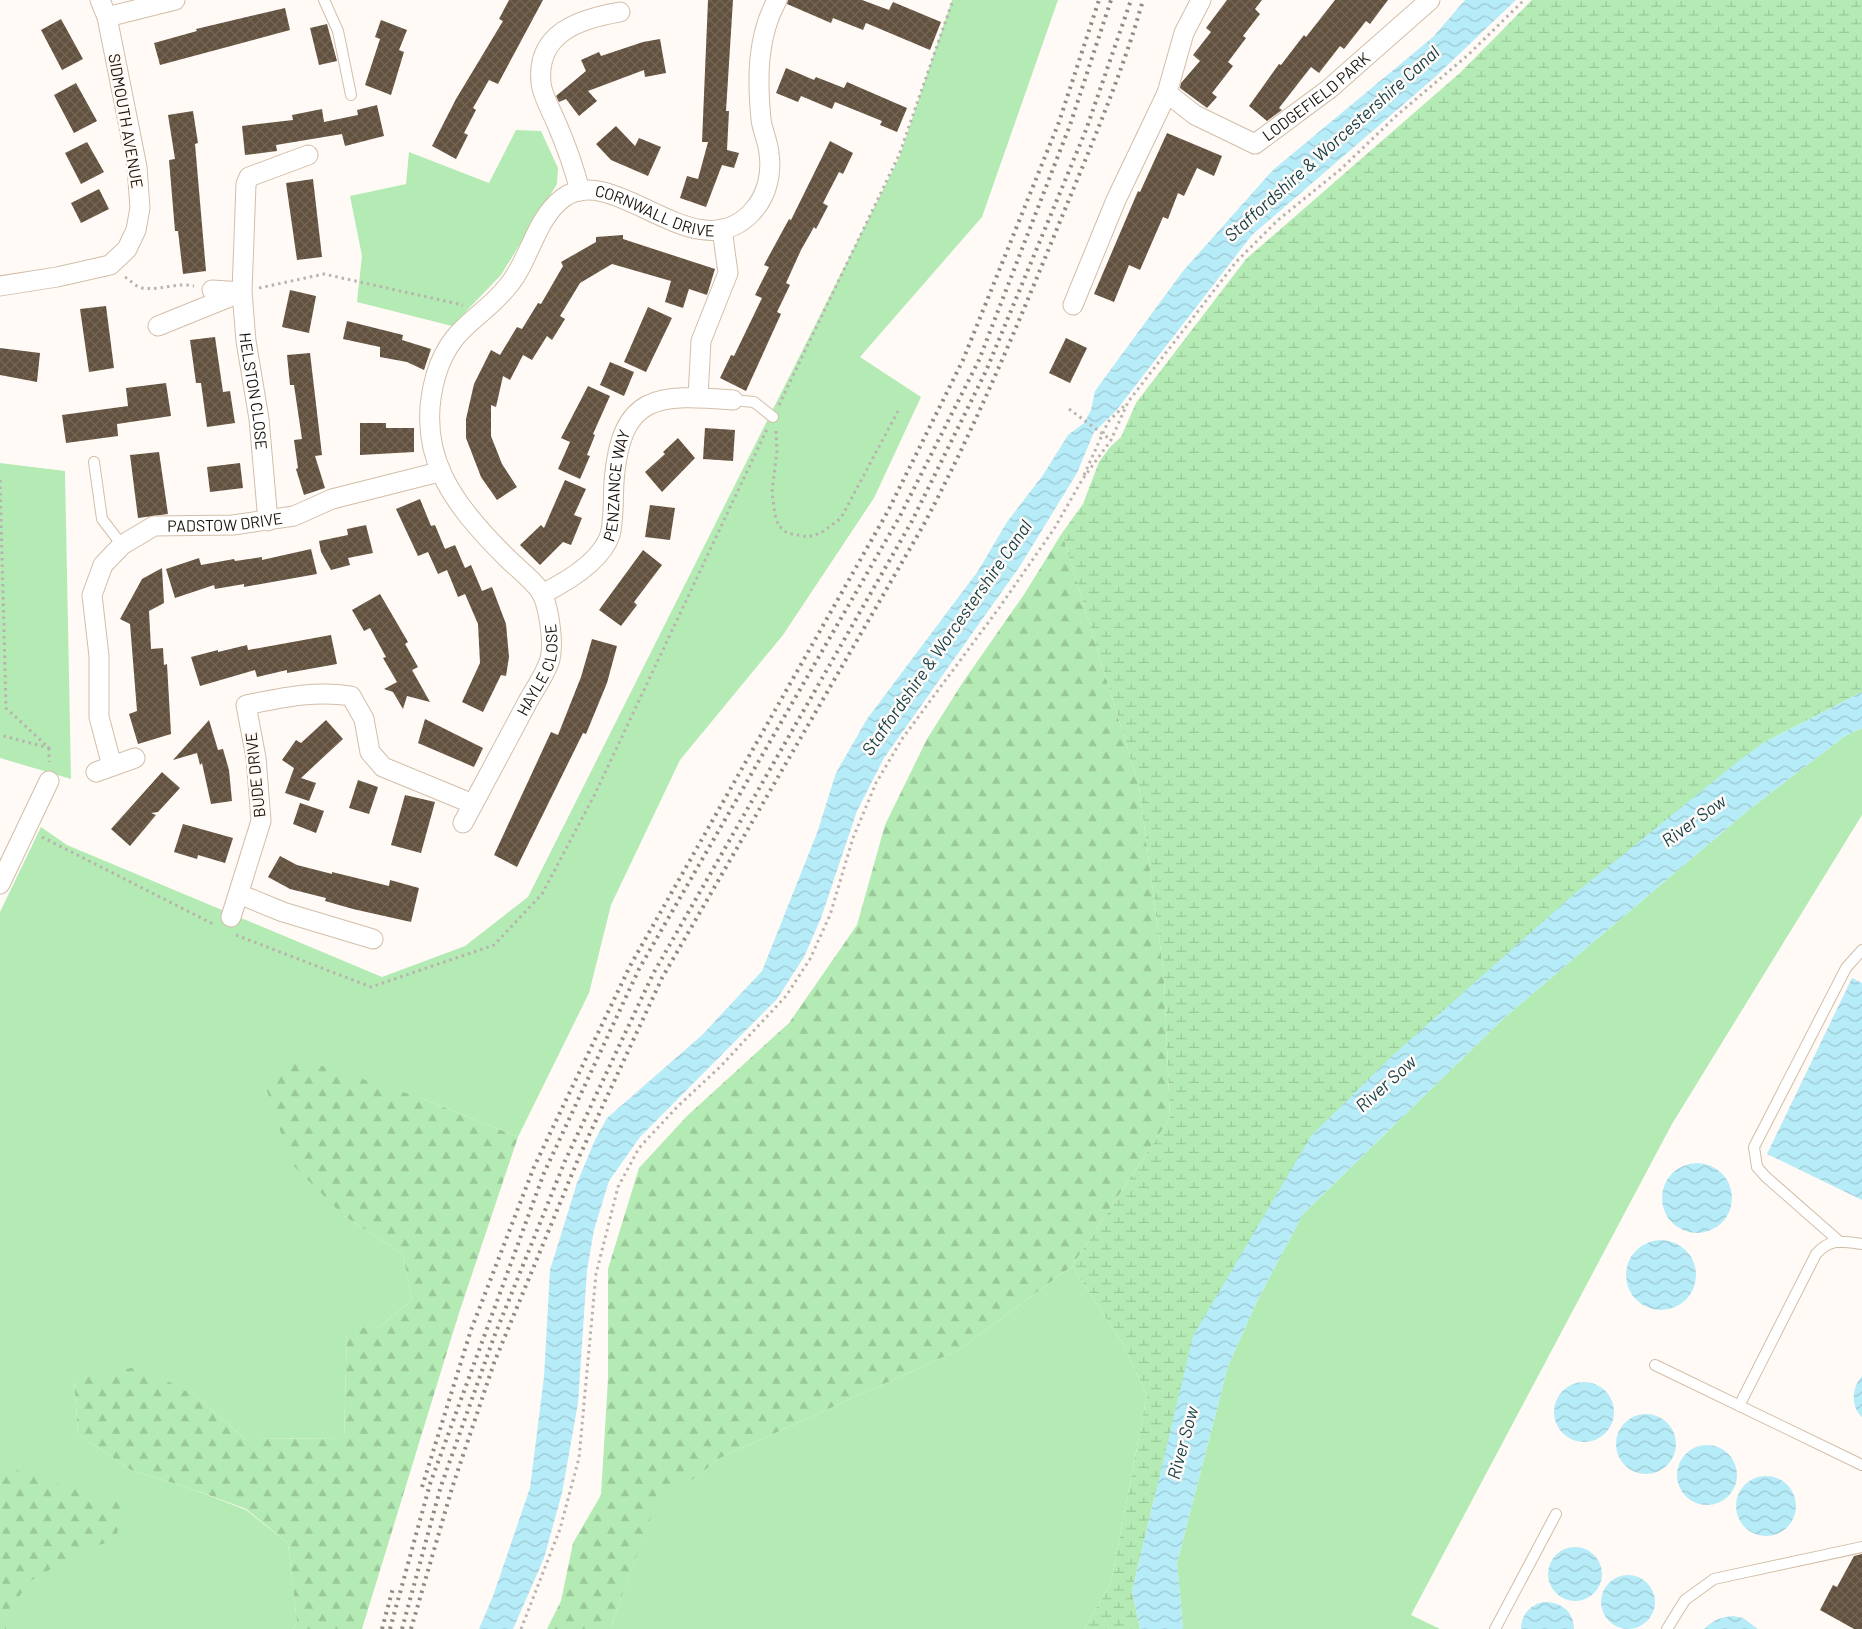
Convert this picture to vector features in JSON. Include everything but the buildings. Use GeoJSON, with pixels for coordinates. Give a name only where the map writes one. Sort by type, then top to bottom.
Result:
{"type":"FeatureCollection","features":[{"type":"Feature","properties":{"kind":"street"},"geometry":{"type":"LineString","coordinates":[[104,8],[175,0]]}},
{"type":"Feature","properties":{"kind":"street","name":"CORNWALL DRIVE"},"geometry":{"type":"LineString","coordinates":[[440,472],[430,439],[429,410],[436,375],[447,348],[464,326],[508,286],[552,208],[566,196],[580,191],[610,194],[683,226],[704,230],[722,229],[737,225],[750,215],[763,199],[769,176],[769,153],[761,123],[760,53],[769,14],[777,0]]}},
{"type":"Feature","properties":{"kind":"street"},"geometry":{"type":"LineString","coordinates":[[1073,305],[1116,200],[1167,93],[1184,32],[1201,0]]}},
{"type":"Feature","properties":{"kind":"street","name":"LODGEFIELD PARK"},"geometry":{"type":"LineString","coordinates":[[1167,93],[1195,115],[1255,144],[1329,89],[1430,0]]}},
{"type":"Feature","properties":{"kind":"street","name":"SIDMOUTH AVENUE"},"geometry":{"type":"LineString","coordinates":[[104,8],[131,133],[140,208],[136,230],[127,250],[110,265]]}},
{"type":"Feature","properties":{"kind":"street"},"geometry":{"type":"LineString","coordinates":[[580,191],[571,158],[540,84],[542,56],[553,39],[591,8],[620,12]]}},
{"type":"Feature","properties":{"kind":"street","name":"HELSTON CLOSE"},"geometry":{"type":"LineString","coordinates":[[268,521],[259,420],[246,341],[242,292],[246,184],[249,177],[308,155]]}},
{"type":"Feature","properties":{"kind":"street"},"geometry":{"type":"LineString","coordinates":[[698,397],[701,341],[728,273],[722,229]]}},
{"type":"Feature","properties":{"kind":"street"},"geometry":{"type":"LineString","coordinates":[[0,286],[57,277],[110,265]]}},
{"type":"Feature","properties":{"kind":"street"},"geometry":{"type":"LineString","coordinates":[[212,290],[242,292]]}},
{"type":"Feature","properties":{"kind":"street"},"geometry":{"type":"LineString","coordinates":[[158,326],[242,292]]}},
{"type":"Feature","properties":{"kind":"street","name":"PENZANCE WAY"},"geometry":{"type":"LineString","coordinates":[[542,594],[574,578],[594,558],[610,536],[616,463],[623,434],[631,419],[646,406],[665,398],[698,397],[733,400]]}},
{"type":"Feature","properties":{"kind":"street","name":"PADSTOW DRIVE"},"geometry":{"type":"LineString","coordinates":[[135,758],[104,769],[99,717],[99,656],[92,594],[104,566],[122,545],[154,526],[233,525],[268,521],[294,516],[332,499],[440,472]]}},
{"type":"Feature","properties":{"kind":"street","name":"HAYLE CLOSE"},"geometry":{"type":"LineString","coordinates":[[440,472],[466,514],[542,594],[551,625],[550,658],[463,823]]}},
{"type":"Feature","properties":{"kind":"street","name":"BUDE DRIVE"},"geometry":{"type":"LineString","coordinates":[[226,925],[239,894],[261,821],[256,758],[246,705],[291,696],[332,693],[350,696],[364,720],[370,752],[383,767],[473,804]]}},
{"type":"Feature","properties":{"kind":"street"},"geometry":{"type":"LineString","coordinates":[[0,884],[49,781]]}},
{"type":"Feature","properties":{"kind":"street"},"geometry":{"type":"LineString","coordinates":[[239,894],[283,912],[373,939]]}},
{"type":"Feature","properties":{"kind":"lane"},"geometry":{"type":"LineString","coordinates":[[324,0],[338,31],[351,95]]}},
{"type":"Feature","properties":{"kind":"lane"},"geometry":{"type":"LineString","coordinates":[[733,400],[754,402],[773,417]]}},
{"type":"Feature","properties":{"kind":"lane"},"geometry":{"type":"LineString","coordinates":[[94,462],[102,519],[122,545]]}},
{"type":"Feature","properties":{"kind":"lane"},"geometry":{"type":"LineString","coordinates":[[1840,1242],[1766,1177],[1757,1167],[1754,1147],[1846,968],[1862,950]]}},
{"type":"Feature","properties":{"kind":"lane"},"geometry":{"type":"LineString","coordinates":[[1740,1406],[1816,1254],[1824,1245],[1840,1242],[1862,1244]]}},
{"type":"Feature","properties":{"kind":"lane"},"geometry":{"type":"LineString","coordinates":[[1655,1365],[1862,1465]]}},
{"type":"Feature","properties":{"kind":"lane"},"geometry":{"type":"LineString","coordinates":[[1495,1629],[1556,1514]]}},
{"type":"Feature","properties":{"kind":"lane"},"geometry":{"type":"LineString","coordinates":[[1667,1629],[1685,1600],[1714,1580],[1862,1547]]}},
{"type":"Feature","properties":{"kind":"path"},"geometry":{"type":"LineString","coordinates":[[26,828],[226,925],[371,987],[494,945],[542,894],[595,794],[899,155],[953,0]]}},
{"type":"Feature","properties":{"kind":"path"},"geometry":{"type":"LineString","coordinates":[[1082,480],[1108,422],[1128,402],[1236,262],[1278,220],[1341,169],[1396,116],[1468,55],[1524,0]]}},
{"type":"Feature","properties":{"kind":"path"},"geometry":{"type":"LineString","coordinates":[[110,265],[140,288],[163,287],[183,283],[212,290]]}},
{"type":"Feature","properties":{"kind":"path"},"geometry":{"type":"LineString","coordinates":[[242,292],[324,274],[484,309]]}},
{"type":"Feature","properties":{"kind":"path"},"geometry":{"type":"LineString","coordinates":[[521,1629],[560,1529],[579,1458],[596,1274],[618,1187],[639,1148],[677,1107],[720,1067],[786,996],[810,959],[830,915],[853,838],[876,784],[902,739],[1054,530],[1082,480],[1111,440],[1128,402]]}},
{"type":"Feature","properties":{"kind":"path"},"geometry":{"type":"LineString","coordinates":[[1069,409],[1111,440]]}},
{"type":"Feature","properties":{"kind":"path"},"geometry":{"type":"LineString","coordinates":[[773,417],[777,451],[772,492],[775,516],[778,526],[787,533],[808,537],[832,527],[841,518],[898,410]]}},
{"type":"Feature","properties":{"kind":"path"},"geometry":{"type":"LineString","coordinates":[[0,480],[6,708],[49,748],[0,735]]}},
{"type":"Feature","properties":{"kind":"green space"},"geometry":{"type":"Polygon","coordinates":[[[952,0],[1058,0],[982,217],[860,357],[921,397],[874,498],[783,635],[680,760],[611,905],[589,993],[518,1137],[421,1098],[344,1216],[403,1254],[412,1300],[380,1326],[347,1330],[344,1438],[245,1439],[198,1398],[74,1379],[78,1434],[131,1470],[192,1489],[246,1510],[288,1543],[297,1623],[293,1629],[0,1629],[0,912],[41,827],[67,845],[382,977],[465,946],[528,897],[899,158],[952,0]]]}},
{"type":"Feature","properties":{"kind":"green space"},"geometry":{"type":"Polygon","coordinates":[[[1532,0],[1862,0],[1862,692],[1765,742],[1311,1136],[1156,1491],[1132,1591],[1140,1629],[1084,1629],[1111,1583],[1147,1395],[1123,1344],[1072,1266],[1170,1118],[1164,975],[1139,786],[1062,533],[1083,504],[1099,462],[1110,447],[1121,437],[1136,403],[1246,259],[1461,72],[1532,0]]]}},
{"type":"Feature","properties":{"kind":"green space"},"geometry":{"type":"Polygon","coordinates":[[[516,130],[541,131],[558,168],[557,184],[501,275],[452,326],[357,302],[362,256],[350,196],[406,184],[409,152],[489,183],[516,130]]]}},
{"type":"Feature","properties":{"kind":"green space"},"geometry":{"type":"Polygon","coordinates":[[[0,463],[65,471],[71,779],[0,758],[0,463]]]}},
{"type":"Feature","properties":{"kind":"green space"},"geometry":{"type":"Polygon","coordinates":[[[1062,533],[1139,786],[1164,975],[1170,1118],[1072,1266],[959,1350],[720,1458],[653,1511],[610,1629],[547,1629],[561,1601],[573,1543],[601,1495],[608,1379],[608,1269],[639,1168],[687,1116],[789,1023],[857,925],[885,825],[927,739],[963,682],[1025,593],[1062,533]]]}},
{"type":"Feature","properties":{"kind":"green space"},"geometry":{"type":"Polygon","coordinates":[[[1862,728],[1862,815],[1672,1124],[1411,1615],[1440,1629],[1183,1629],[1177,1563],[1228,1366],[1258,1299],[1303,1214],[1504,1018],[1751,808],[1845,736],[1862,728]]]}},
{"type":"Feature","properties":{"kind":"green space"},"geometry":{"type":"Polygon","coordinates":[[[292,1056],[421,1098],[518,1137],[458,1316],[362,1629],[293,1629],[297,1623],[288,1543],[246,1509],[192,1489],[131,1470],[78,1434],[74,1379],[141,1366],[198,1398],[245,1439],[344,1438],[347,1329],[380,1326],[412,1300],[403,1254],[344,1216],[291,1163],[266,1088],[292,1056]]]}},
{"type":"Feature","properties":{"kind":"green space"},"geometry":{"type":"Polygon","coordinates":[[[1072,1266],[1123,1344],[1147,1395],[1111,1583],[1084,1629],[610,1629],[653,1510],[720,1458],[959,1350],[1072,1266]]]}},
{"type":"Feature","properties":{"kind":"green space"},"geometry":{"type":"Polygon","coordinates":[[[0,1465],[120,1503],[117,1538],[77,1554],[32,1580],[9,1609],[6,1629],[0,1629],[0,1465]]]}},
{"type":"Feature","properties":{"kind":"water","name":"Staffordshire & Worcestershire Canal"},"geometry":{"type":"Polygon","coordinates":[[[1465,0],[1516,0],[1434,78],[1252,235],[1115,412],[1094,432],[1077,473],[1020,566],[884,758],[857,811],[821,918],[804,957],[777,999],[640,1137],[609,1181],[594,1230],[587,1270],[578,1403],[562,1493],[544,1558],[513,1629],[479,1629],[493,1596],[530,1488],[544,1377],[550,1270],[577,1183],[595,1140],[607,1118],[701,1036],[762,971],[817,833],[836,773],[867,719],[978,571],[1007,522],[1043,475],[1068,435],[1084,423],[1091,410],[1095,391],[1183,271],[1273,170],[1433,37],[1465,0]]]}},
{"type":"Feature","properties":{"kind":"water","name":"River Sow"},"geometry":{"type":"Polygon","coordinates":[[[1862,692],[1862,728],[1845,736],[1751,808],[1504,1018],[1303,1214],[1258,1299],[1228,1366],[1177,1563],[1183,1629],[1140,1629],[1132,1591],[1193,1336],[1311,1136],[1392,1056],[1573,895],[1741,759],[1765,742],[1862,692]]]}},
{"type":"Feature","properties":{"kind":"water"},"geometry":{"type":"Polygon","coordinates":[[[1852,978],[1862,983],[1862,1200],[1767,1154],[1852,978]]]}},
{"type":"Feature","properties":{"kind":"water"},"geometry":{"type":"Polygon","coordinates":[[[1704,1163],[1717,1169],[1726,1178],[1730,1184],[1732,1198],[1730,1212],[1722,1223],[1711,1231],[1690,1233],[1683,1231],[1672,1223],[1664,1212],[1662,1191],[1664,1184],[1672,1173],[1683,1165],[1704,1163]]]}},
{"type":"Feature","properties":{"kind":"water"},"geometry":{"type":"Polygon","coordinates":[[[1668,1240],[1681,1246],[1690,1255],[1694,1261],[1696,1275],[1694,1289],[1686,1300],[1675,1308],[1654,1310],[1647,1308],[1636,1300],[1628,1289],[1626,1268],[1628,1261],[1636,1250],[1647,1242],[1668,1240]]]}},
{"type":"Feature","properties":{"kind":"water"},"geometry":{"type":"Polygon","coordinates":[[[1862,1376],[1862,1417],[1858,1413],[1854,1402],[1854,1391],[1862,1376]]]}},
{"type":"Feature","properties":{"kind":"water"},"geometry":{"type":"Polygon","coordinates":[[[1584,1382],[1600,1387],[1605,1391],[1609,1396],[1614,1412],[1609,1428],[1605,1433],[1600,1437],[1584,1442],[1568,1437],[1563,1433],[1559,1428],[1554,1412],[1559,1396],[1563,1391],[1568,1387],[1584,1382]]]}},
{"type":"Feature","properties":{"kind":"water"},"geometry":{"type":"Polygon","coordinates":[[[1646,1414],[1663,1419],[1671,1427],[1676,1444],[1671,1461],[1663,1469],[1646,1474],[1629,1469],[1621,1461],[1616,1444],[1621,1427],[1629,1419],[1646,1414]]]}},
{"type":"Feature","properties":{"kind":"water"},"geometry":{"type":"Polygon","coordinates":[[[1707,1445],[1724,1450],[1732,1458],[1737,1475],[1732,1492],[1724,1500],[1707,1505],[1690,1500],[1682,1492],[1677,1475],[1682,1458],[1690,1450],[1707,1445]]]}},
{"type":"Feature","properties":{"kind":"water"},"geometry":{"type":"Polygon","coordinates":[[[1766,1476],[1782,1481],[1787,1485],[1791,1490],[1796,1506],[1791,1522],[1787,1527],[1782,1531],[1766,1536],[1750,1531],[1745,1527],[1741,1522],[1736,1506],[1741,1490],[1745,1485],[1750,1481],[1766,1476]]]}},
{"type":"Feature","properties":{"kind":"water"},"geometry":{"type":"Polygon","coordinates":[[[1575,1547],[1585,1549],[1594,1555],[1600,1564],[1602,1574],[1600,1584],[1594,1593],[1585,1599],[1575,1601],[1565,1599],[1556,1593],[1550,1584],[1548,1574],[1550,1564],[1556,1555],[1565,1549],[1575,1547]]]}},
{"type":"Feature","properties":{"kind":"water"},"geometry":{"type":"Polygon","coordinates":[[[1628,1575],[1638,1577],[1647,1583],[1653,1592],[1655,1602],[1653,1612],[1647,1621],[1638,1627],[1628,1629],[1618,1627],[1609,1621],[1603,1612],[1601,1602],[1603,1592],[1609,1583],[1618,1577],[1628,1575]]]}},
{"type":"Feature","properties":{"kind":"water"},"geometry":{"type":"Polygon","coordinates":[[[1543,1602],[1555,1603],[1565,1608],[1572,1617],[1574,1629],[1521,1629],[1521,1624],[1527,1611],[1543,1602]]]}},
{"type":"Feature","properties":{"kind":"water"},"geometry":{"type":"Polygon","coordinates":[[[1733,1616],[1743,1618],[1758,1629],[1704,1629],[1717,1620],[1733,1616]]]}},
{"type":"Feature","properties":{"kind":"railway"},"geometry":{"type":"LineString","coordinates":[[422,1487],[471,1330],[534,1167],[630,966],[888,511],[963,360],[1059,122],[1099,0]]}},
{"type":"Feature","properties":{"kind":"railway"},"geometry":{"type":"LineString","coordinates":[[390,1629],[430,1484],[544,1173],[639,969],[900,516],[979,360],[1070,125],[1111,0]]}},
{"type":"Feature","properties":{"kind":"railway"},"geometry":{"type":"LineString","coordinates":[[402,1629],[441,1486],[494,1337],[565,1161],[653,974],[912,521],[986,371],[1086,130],[1131,0]]}},
{"type":"Feature","properties":{"kind":"railway"},"geometry":{"type":"LineString","coordinates":[[411,1629],[452,1488],[494,1363],[579,1157],[662,978],[923,526],[961,451],[1012,336],[1094,138],[1135,28],[1143,0]]}},
{"type":"Feature","properties":{"kind":"railway"},"geometry":{"type":"LineString","coordinates":[[382,1629],[393,1588]]}}]}
